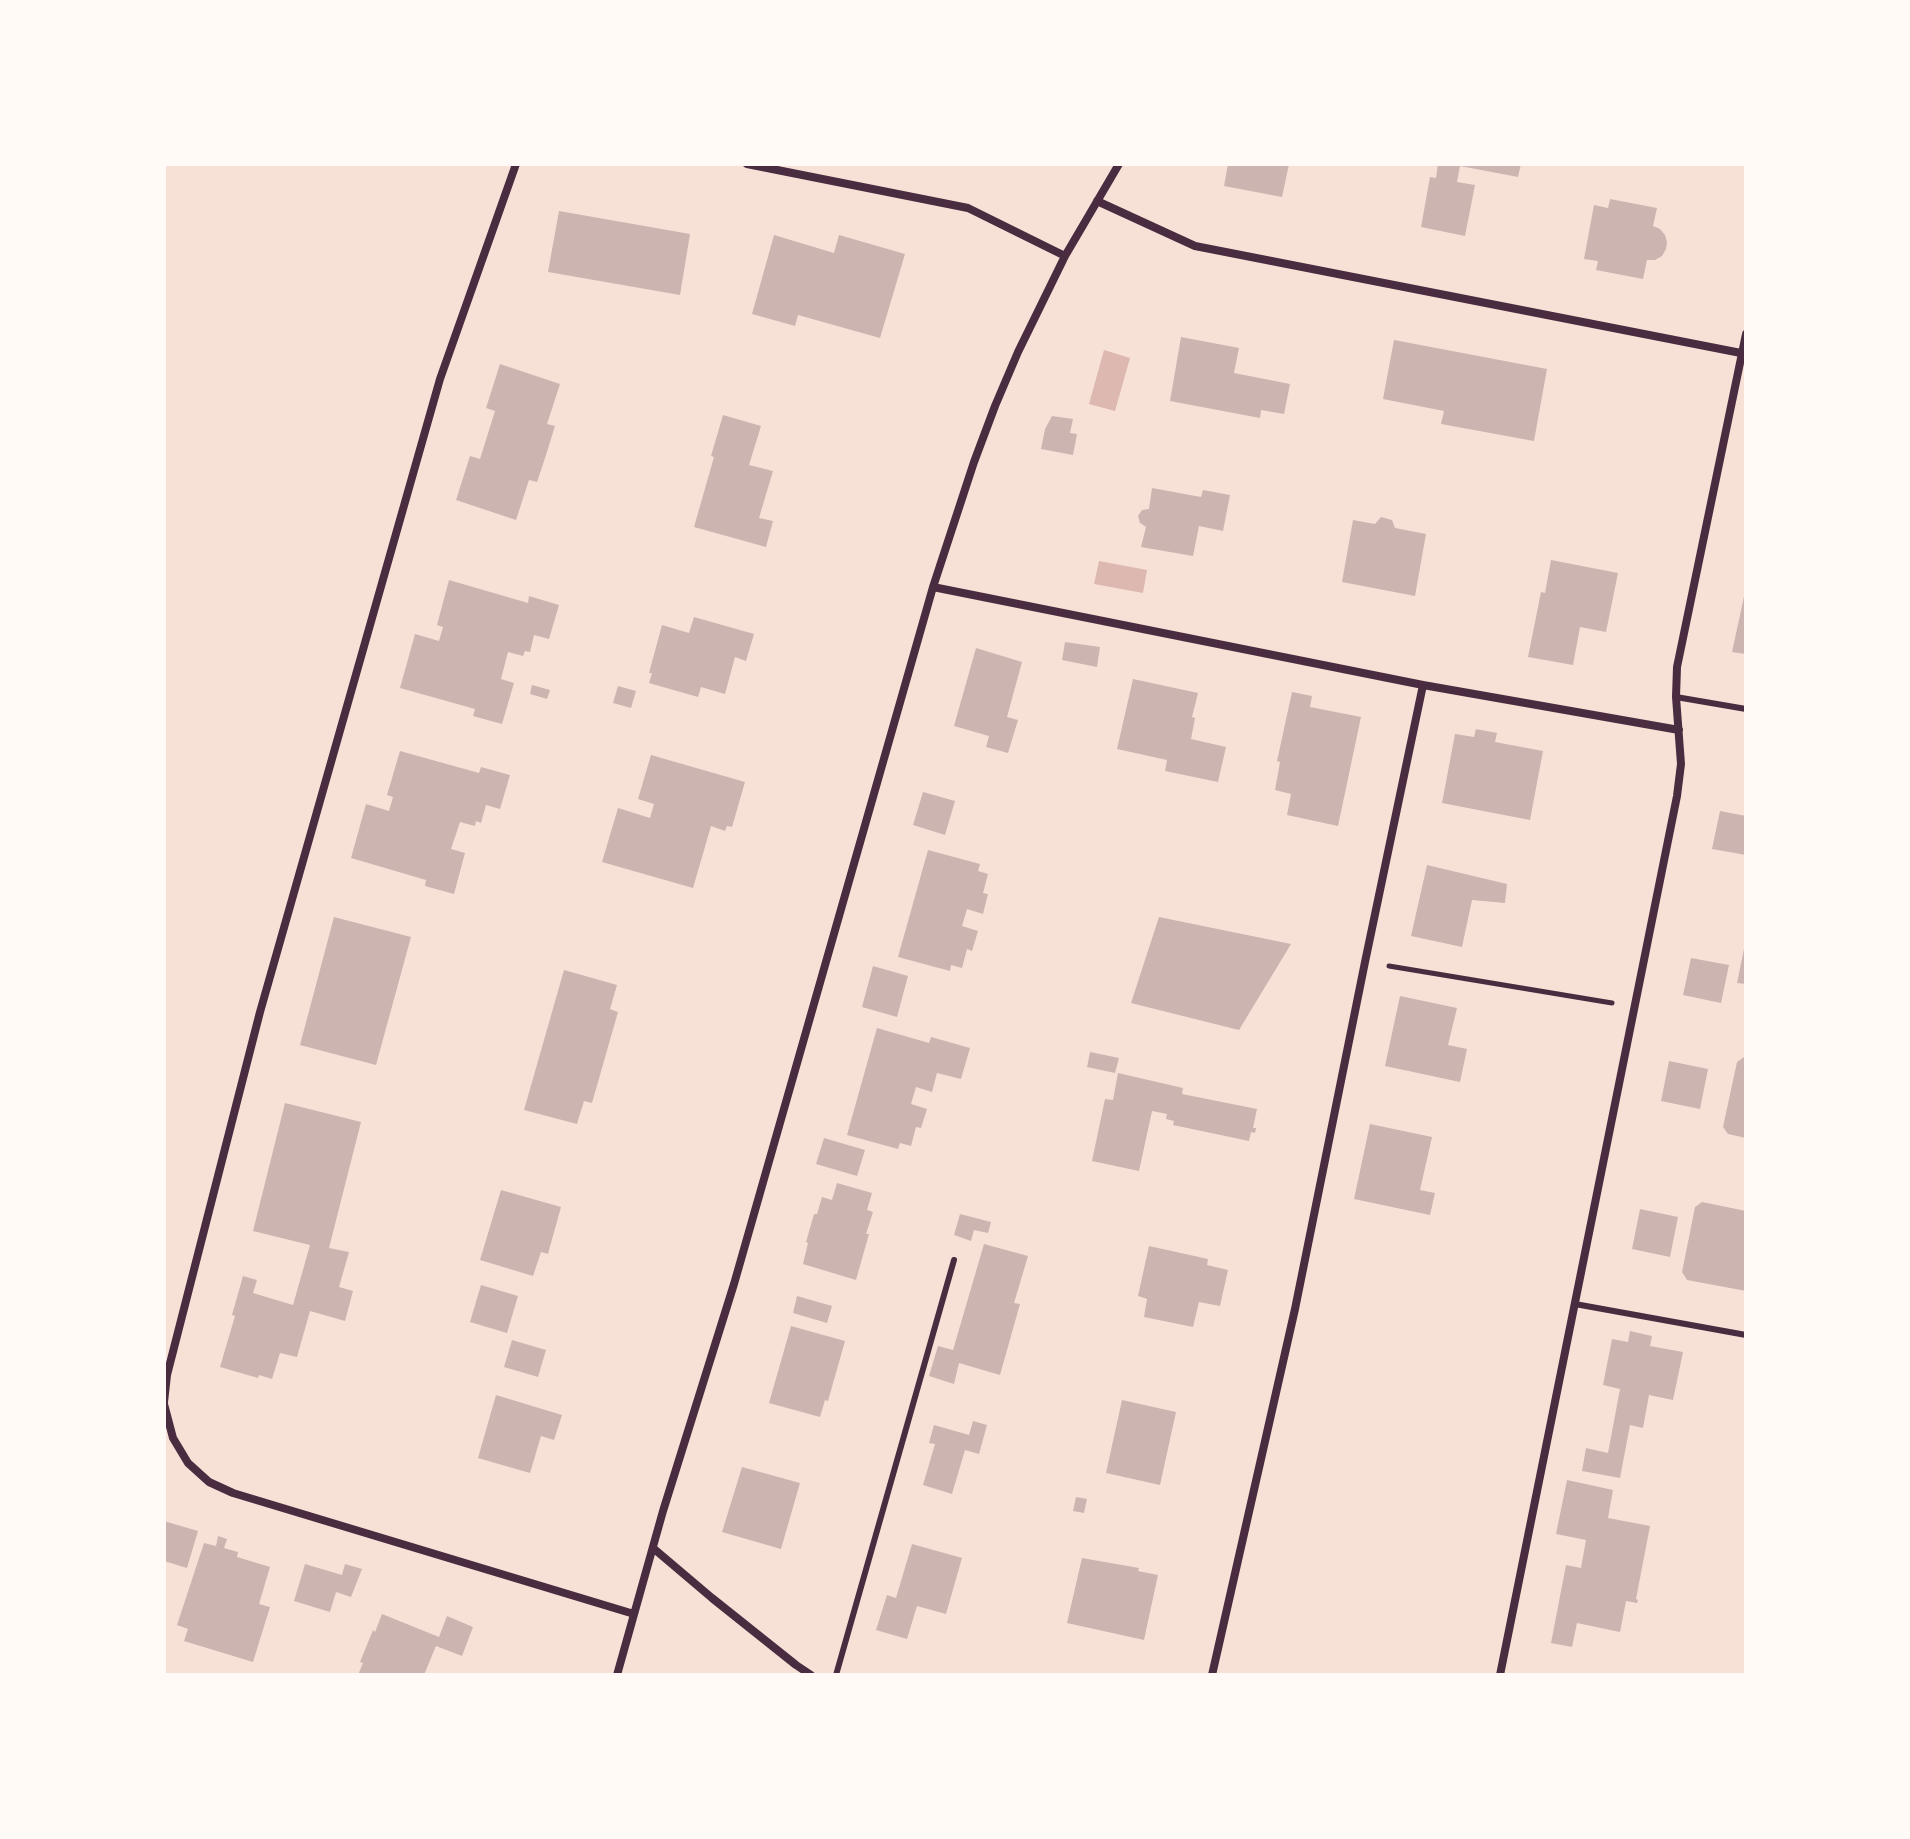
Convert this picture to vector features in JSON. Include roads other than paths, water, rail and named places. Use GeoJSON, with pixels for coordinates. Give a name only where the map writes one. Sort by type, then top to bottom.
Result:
{"type":"FeatureCollection","features":[{"type":"Feature","properties":{"kind":"street"},"geometry":{"type":"LineString","coordinates":[[516,164],[440,379],[281,937],[167,1375],[164,1403],[173,1438],[188,1463],[209,1482],[233,1493],[634,1614]]}},
{"type":"Feature","properties":{"kind":"street"},"geometry":{"type":"LineString","coordinates":[[747,164],[968,208],[1065,256]]}},
{"type":"Feature","properties":{"kind":"street"},"geometry":{"type":"LineString","coordinates":[[617,1675],[738,1269],[933,587],[974,462],[1018,352],[1065,256],[1119,164]]}},
{"type":"Feature","properties":{"kind":"street"},"geometry":{"type":"LineString","coordinates":[[1097,201],[1195,246],[1744,354]]}},
{"type":"Feature","properties":{"kind":"street"},"geometry":{"type":"LineString","coordinates":[[1500,1675],[1677,796],[1681,764],[1677,667],[1746,334]]}},
{"type":"Feature","properties":{"kind":"street"},"geometry":{"type":"LineString","coordinates":[[933,587],[1423,685],[1679,730]]}},
{"type":"Feature","properties":{"kind":"street"},"geometry":{"type":"LineString","coordinates":[[1212,1675],[1295,1309],[1423,685]]}},
{"type":"Feature","properties":{"kind":"street"},"geometry":{"type":"LineString","coordinates":[[653,1548],[811,1675]]}},
{"type":"Feature","properties":{"kind":"lane"},"geometry":{"type":"LineString","coordinates":[[1676,697],[1746,709]]}},
{"type":"Feature","properties":{"kind":"lane"},"geometry":{"type":"LineString","coordinates":[[836,1675],[954,1260]]}},
{"type":"Feature","properties":{"kind":"lane"},"geometry":{"type":"LineString","coordinates":[[1575,1304],[1746,1335]]}}]}
